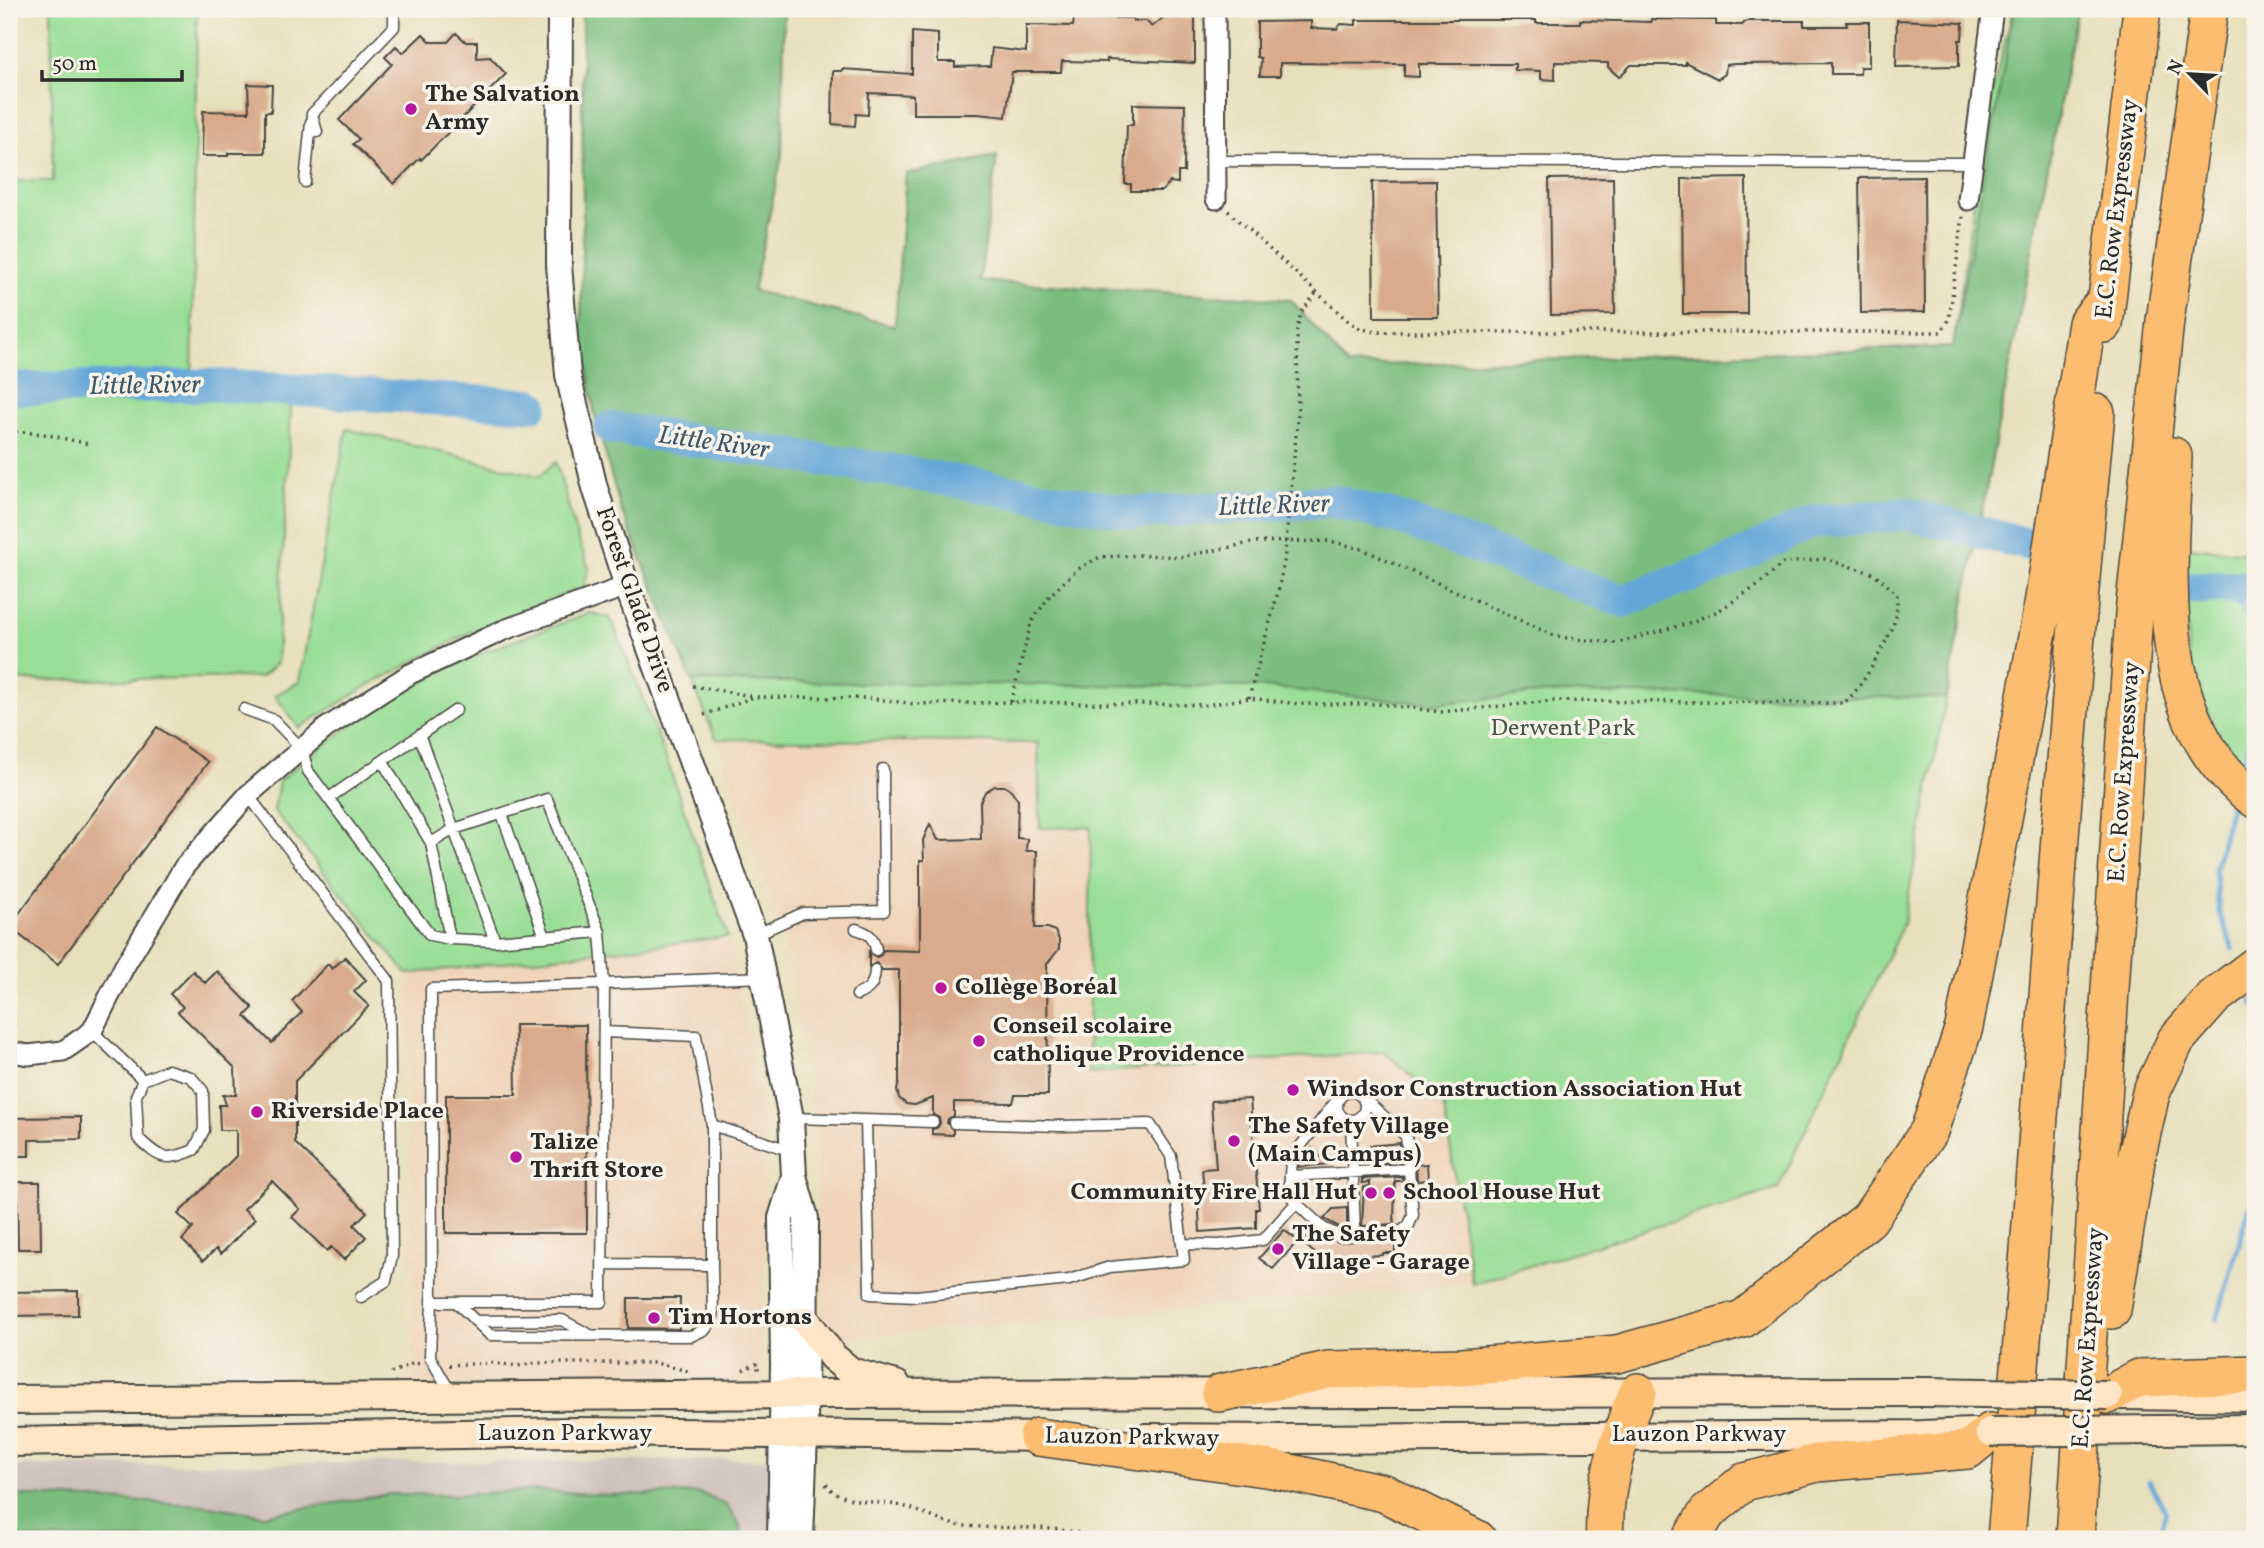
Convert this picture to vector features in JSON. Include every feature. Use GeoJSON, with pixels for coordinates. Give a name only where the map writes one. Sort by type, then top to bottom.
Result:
{"type":"FeatureCollection","features":[{"type":"Feature","properties":{"kind":"highway","name":"E.C. Row Expressway"},"geometry":{"type":"LineString","coordinates":[[2006,1539],[2078,598],[2106,299],[2142,9]]}},
{"type":"Feature","properties":{"kind":"highway","name":"E.C. Row Expressway"},"geometry":{"type":"LineString","coordinates":[[2077,1522],[2134,613],[2165,321],[2209,9]]}},
{"type":"Feature","properties":{"kind":"highway"},"geometry":{"type":"LineString","coordinates":[[1220,1394],[1328,1370],[1462,1367],[1617,1354],[1743,1319],[1869,1219],[1928,1131],[1964,1027],[2043,605],[2087,323],[2106,299]]}},
{"type":"Feature","properties":{"kind":"highway"},"geometry":{"type":"LineString","coordinates":[[2165,321],[2179,338],[2168,611],[2184,702],[2203,744],[2236,785],[2255,799]]}},
{"type":"Feature","properties":{"kind":"highway"},"geometry":{"type":"LineString","coordinates":[[2077,1522],[2137,1155],[2151,1093],[2176,1040],[2214,997],[2255,966]]}},
{"type":"Feature","properties":{"kind":"highway"},"geometry":{"type":"LineString","coordinates":[[1980,1539],[1988,1515],[2026,1301]]}},
{"type":"Feature","properties":{"kind":"highway"},"geometry":{"type":"LineString","coordinates":[[2108,1395],[2139,1378],[2159,1386],[2255,1374]]}},
{"type":"Feature","properties":{"kind":"highway"},"geometry":{"type":"LineString","coordinates":[[1605,1539],[1603,1509],[1620,1436],[1638,1392]]}},
{"type":"Feature","properties":{"kind":"highway"},"geometry":{"type":"LineString","coordinates":[[1692,1539],[1707,1513],[1744,1482],[1817,1463],[1922,1444],[1968,1450],[1990,1432]]}},
{"type":"Feature","properties":{"kind":"highway"},"geometry":{"type":"LineString","coordinates":[[1038,1437],[1272,1469],[1384,1493],[1477,1539]]}},
{"type":"Feature","properties":{"kind":"main road"},"geometry":{"type":"LineString","coordinates":[[806,1321],[833,1357],[851,1372],[929,1394]]}},
{"type":"Feature","properties":{"kind":"main road"},"geometry":{"type":"LineString","coordinates":[[2159,1386],[2255,1397]]}},
{"type":"Feature","properties":{"kind":"main road","name":"Lauzon Parkway"},"geometry":{"type":"LineString","coordinates":[[9,1400],[793,1394],[1924,1392],[2108,1395]]}},
{"type":"Feature","properties":{"kind":"main road"},"geometry":{"type":"LineString","coordinates":[[1990,1432],[2255,1429]]}},
{"type":"Feature","properties":{"kind":"main road","name":"Lauzon Parkway"},"geometry":{"type":"LineString","coordinates":[[9,1441],[577,1432],[1284,1439],[1620,1436],[1922,1444]]}},
{"type":"Feature","properties":{"kind":"street","name":"Forest Glade Drive"},"geometry":{"type":"LineString","coordinates":[[560,9],[559,265],[568,374],[595,488],[627,586],[755,935],[791,1118],[794,1176],[806,1217],[806,1321],[793,1394]]}},
{"type":"Feature","properties":{"kind":"street"},"geometry":{"type":"LineString","coordinates":[[1215,9],[1216,199]]}},
{"type":"Feature","properties":{"kind":"street"},"geometry":{"type":"LineString","coordinates":[[1968,200],[1993,9]]}},
{"type":"Feature","properties":{"kind":"street"},"geometry":{"type":"LineString","coordinates":[[9,1051],[27,1055],[63,1051],[92,1031],[124,967],[184,867],[248,795],[326,728],[410,674],[504,630],[627,586]]}},
{"type":"Feature","properties":{"kind":"street","name":"Forest Glade Drive"},"geometry":{"type":"LineString","coordinates":[[793,1394],[781,1218],[794,1176]]}},
{"type":"Feature","properties":{"kind":"street"},"geometry":{"type":"LineString","coordinates":[[793,1394],[793,1434],[801,1539]]}},
{"type":"Feature","properties":{"kind":"street"},"geometry":{"type":"LineString","coordinates":[[780,1539],[793,1434]]}},
{"type":"Feature","properties":{"kind":"lane"},"geometry":{"type":"LineString","coordinates":[[305,182],[312,114],[394,27],[394,9]]}},
{"type":"Feature","properties":{"kind":"lane"},"geometry":{"type":"LineString","coordinates":[[312,114],[317,132]]}},
{"type":"Feature","properties":{"kind":"lane"},"geometry":{"type":"LineString","coordinates":[[1216,161],[1973,163]]}},
{"type":"Feature","properties":{"kind":"lane"},"geometry":{"type":"LineString","coordinates":[[244,709],[274,720],[302,749],[308,771],[430,935],[450,939],[495,941],[600,932]]}},
{"type":"Feature","properties":{"kind":"lane"},"geometry":{"type":"LineString","coordinates":[[329,798],[456,710]]}},
{"type":"Feature","properties":{"kind":"lane"},"geometry":{"type":"LineString","coordinates":[[420,737],[495,941]]}},
{"type":"Feature","properties":{"kind":"lane"},"geometry":{"type":"LineString","coordinates":[[383,762],[431,843],[450,939]]}},
{"type":"Feature","properties":{"kind":"lane"},"geometry":{"type":"LineString","coordinates":[[755,935],[803,914],[884,911],[883,769]]}},
{"type":"Feature","properties":{"kind":"lane"},"geometry":{"type":"LineString","coordinates":[[248,795],[389,981],[392,1256],[386,1282],[361,1297]]}},
{"type":"Feature","properties":{"kind":"lane"},"geometry":{"type":"LineString","coordinates":[[431,843],[454,830],[547,799],[600,932],[604,984],[603,1302],[432,1302]]}},
{"type":"Feature","properties":{"kind":"lane"},"geometry":{"type":"LineString","coordinates":[[502,814],[545,937]]}},
{"type":"Feature","properties":{"kind":"lane"},"geometry":{"type":"LineString","coordinates":[[856,929],[868,933],[874,940],[876,950]]}},
{"type":"Feature","properties":{"kind":"lane"},"geometry":{"type":"LineString","coordinates":[[857,995],[869,989],[874,981],[875,970]]}},
{"type":"Feature","properties":{"kind":"lane"},"geometry":{"type":"LineString","coordinates":[[454,1397],[430,1357],[431,989],[764,977]]}},
{"type":"Feature","properties":{"kind":"lane"},"geometry":{"type":"LineString","coordinates":[[9,1017],[9,1024]]}},
{"type":"Feature","properties":{"kind":"lane"},"geometry":{"type":"LineString","coordinates":[[92,1031],[143,1080]]}},
{"type":"Feature","properties":{"kind":"lane"},"geometry":{"type":"LineString","coordinates":[[456,1302],[490,1335],[691,1336],[706,1329],[713,1316],[712,1125],[696,1036],[604,1031]]}},
{"type":"Feature","properties":{"kind":"lane"},"geometry":{"type":"LineString","coordinates":[[168,1070],[191,1077],[203,1091],[204,1130],[194,1150],[175,1158],[155,1154],[138,1138],[136,1096],[143,1080],[168,1070]]}},
{"type":"Feature","properties":{"kind":"lane"},"geometry":{"type":"LineString","coordinates":[[1348,1092],[1361,1096],[1406,1136],[1413,1215],[1409,1225],[1402,1231],[1338,1235],[1322,1228],[1289,1193],[1291,1158],[1337,1100],[1348,1092]]}},
{"type":"Feature","properties":{"kind":"lane"},"geometry":{"type":"LineString","coordinates":[[1351,1120],[1363,1113],[1365,1105],[1361,1096]]}},
{"type":"Feature","properties":{"kind":"lane"},"geometry":{"type":"LineString","coordinates":[[1337,1100],[1339,1114],[1351,1120]]}},
{"type":"Feature","properties":{"kind":"lane"},"geometry":{"type":"LineString","coordinates":[[791,1118],[933,1122]]}},
{"type":"Feature","properties":{"kind":"lane"},"geometry":{"type":"LineString","coordinates":[[1351,1120],[1355,1234]]}},
{"type":"Feature","properties":{"kind":"lane"},"geometry":{"type":"LineString","coordinates":[[866,1121],[870,1294],[916,1296],[1069,1280],[1110,1267],[1184,1260],[1171,1156],[1150,1124],[1060,1126],[954,1123]]}},
{"type":"Feature","properties":{"kind":"lane"},"geometry":{"type":"LineString","coordinates":[[712,1125],[793,1151]]}},
{"type":"Feature","properties":{"kind":"lane"},"geometry":{"type":"LineString","coordinates":[[1290,1176],[1409,1168]]}},
{"type":"Feature","properties":{"kind":"lane"},"geometry":{"type":"LineString","coordinates":[[1182,1244],[1263,1240],[1296,1203]]}},
{"type":"Feature","properties":{"kind":"lane"},"geometry":{"type":"LineString","coordinates":[[603,1264],[712,1265]]}},
{"type":"Feature","properties":{"kind":"lane"},"geometry":{"type":"LineString","coordinates":[[475,1321],[562,1320],[592,1335]]}},
{"type":"Feature","properties":{"kind":"path"},"geometry":{"type":"LineString","coordinates":[[1216,199],[1353,324],[1375,332],[1941,332],[1949,320],[1961,227],[1968,200]]}},
{"type":"Feature","properties":{"kind":"path"},"geometry":{"type":"LineString","coordinates":[[1249,698],[1277,596],[1286,543],[1298,415],[1297,330],[1301,313],[1317,292]]}},
{"type":"Feature","properties":{"kind":"path"},"geometry":{"type":"LineString","coordinates":[[9,431],[89,444]]}},
{"type":"Feature","properties":{"kind":"path"},"geometry":{"type":"LineString","coordinates":[[693,686],[754,696],[866,698],[915,704],[1012,702],[1206,705],[1249,698],[1298,704],[1379,704],[1441,712],[1552,701],[1843,703],[1852,698],[1879,653],[1896,617],[1897,594],[1875,574],[1825,559],[1783,563],[1757,586],[1718,611],[1686,624],[1616,643],[1557,637],[1362,549],[1329,541],[1255,542],[1181,557],[1100,557],[1078,569],[1049,595],[1031,624],[1012,702]]}},
{"type":"Feature","properties":{"kind":"path"},"geometry":{"type":"LineString","coordinates":[[704,715],[754,696]]}},
{"type":"Feature","properties":{"kind":"path"},"geometry":{"type":"LineString","coordinates":[[452,1365],[656,1363],[695,1372]]}},
{"type":"Feature","properties":{"kind":"path"},"geometry":{"type":"LineString","coordinates":[[742,1370],[758,1363]]}},
{"type":"Feature","properties":{"kind":"path"},"geometry":{"type":"LineString","coordinates":[[825,1483],[829,1490],[841,1497],[902,1506],[952,1524],[1062,1532],[1100,1539]]}},
{"type":"Feature","properties":{"kind":"shaded area","name":"Collège Boréal"},"geometry":{"type":"Polygon","coordinates":[[[716,739],[1038,743],[1173,741],[1088,1073],[1384,1052],[1443,1103],[1472,1284],[833,1339],[820,1317],[816,1135],[803,1041],[783,936],[716,739]]]}},
{"type":"Feature","properties":{"kind":"shaded area"},"geometry":{"type":"Polygon","coordinates":[[[728,937],[762,1110],[766,1222],[760,1381],[412,1385],[407,974],[728,937]]]}},
{"type":"Feature","properties":{"kind":"shaded area"},"geometry":{"type":"Polygon","coordinates":[[[781,1459],[780,1539],[9,1539],[9,1466],[781,1459]]]}},
{"type":"Feature","properties":{"kind":"green space"},"geometry":{"type":"Polygon","coordinates":[[[51,9],[197,9],[192,385],[292,392],[277,663],[261,677],[9,681],[9,181],[53,181],[51,9]]]}},
{"type":"Feature","properties":{"kind":"green space","name":"Derwent Park"},"geometry":{"type":"Polygon","coordinates":[[[582,9],[784,9],[782,156],[753,291],[895,326],[906,174],[997,156],[980,281],[1291,300],[1348,366],[1953,347],[1986,119],[2013,9],[2078,9],[1903,924],[1778,1189],[1472,1284],[1443,1103],[1384,1052],[1088,1073],[1091,827],[1040,828],[1038,743],[716,739],[620,507],[595,416],[581,330],[582,9]]]}},
{"type":"Feature","properties":{"kind":"green space","name":"Derwent Park"},"geometry":{"type":"Polygon","coordinates":[[[582,9],[784,9],[782,156],[753,291],[895,326],[906,174],[997,156],[980,281],[1291,300],[1348,366],[1953,347],[2014,9],[2078,9],[1946,698],[1549,693],[1432,704],[1263,687],[692,681],[620,507],[595,416],[581,330],[582,9]]]}},
{"type":"Feature","properties":{"kind":"green space"},"geometry":{"type":"Polygon","coordinates":[[[347,429],[539,476],[556,462],[589,568],[584,587],[471,632],[371,684],[299,728],[275,695],[299,682],[347,429]]]}},
{"type":"Feature","properties":{"kind":"green space"},"geometry":{"type":"Polygon","coordinates":[[[2181,546],[2255,554],[2255,785],[2226,755],[2190,674],[2181,546]]]}},
{"type":"Feature","properties":{"kind":"green space"},"geometry":{"type":"Polygon","coordinates":[[[590,613],[608,617],[614,626],[666,758],[728,937],[407,974],[274,811],[279,781],[345,729],[444,669],[590,613]]]}},
{"type":"Feature","properties":{"kind":"green space"},"geometry":{"type":"Polygon","coordinates":[[[531,1490],[608,1495],[700,1493],[726,1505],[739,1524],[743,1539],[21,1539],[16,1523],[9,1520],[9,1495],[203,1505],[264,1515],[389,1494],[455,1495],[531,1490]]]}},
{"type":"Feature","properties":{"kind":"building"},"geometry":{"type":"Polygon","coordinates":[[[1074,17],[1133,18],[1133,21],[1146,21],[1152,27],[1164,17],[1195,17],[1195,63],[1107,59],[1107,62],[1062,61],[1061,72],[1012,72],[1006,117],[913,114],[913,95],[869,93],[868,115],[856,114],[855,126],[832,124],[833,71],[842,69],[912,74],[912,32],[938,34],[938,62],[955,62],[955,67],[990,66],[992,48],[1026,52],[1026,25],[1073,26],[1074,17]]]}},
{"type":"Feature","properties":{"kind":"building"},"geometry":{"type":"Polygon","coordinates":[[[1651,19],[1716,20],[1716,25],[1742,25],[1746,21],[1804,21],[1804,26],[1847,26],[1846,22],[1869,22],[1869,67],[1860,67],[1860,74],[1831,74],[1831,63],[1735,64],[1726,65],[1725,74],[1718,79],[1685,62],[1685,65],[1631,65],[1619,77],[1608,67],[1608,63],[1555,62],[1555,80],[1541,79],[1541,71],[1515,70],[1515,64],[1419,64],[1419,77],[1404,76],[1404,64],[1280,63],[1280,76],[1260,76],[1261,58],[1257,57],[1257,22],[1311,21],[1311,28],[1337,29],[1341,24],[1356,25],[1356,20],[1536,20],[1536,23],[1580,23],[1580,20],[1651,22],[1651,19]]]}},
{"type":"Feature","properties":{"kind":"building"},"geometry":{"type":"Polygon","coordinates":[[[1897,20],[1963,23],[1962,40],[1959,40],[1959,66],[1896,67],[1897,20]]]}},
{"type":"Feature","properties":{"kind":"building","name":"The Salvation Army"},"geometry":{"type":"Polygon","coordinates":[[[456,33],[466,42],[477,42],[477,58],[490,57],[506,74],[394,184],[353,144],[359,139],[339,120],[392,64],[385,57],[396,46],[403,53],[423,34],[431,42],[448,42],[456,33]]]}},
{"type":"Feature","properties":{"kind":"building"},"geometry":{"type":"Polygon","coordinates":[[[248,84],[272,85],[271,112],[265,112],[265,153],[202,156],[203,111],[249,112],[248,84]]]}},
{"type":"Feature","properties":{"kind":"building"},"geometry":{"type":"Polygon","coordinates":[[[1133,104],[1185,105],[1184,172],[1178,172],[1178,183],[1170,182],[1162,191],[1131,191],[1131,184],[1125,184],[1127,125],[1133,125],[1133,104]]]}},
{"type":"Feature","properties":{"kind":"building"},"geometry":{"type":"Polygon","coordinates":[[[1924,177],[1925,312],[1861,313],[1859,178],[1924,177]]]}},
{"type":"Feature","properties":{"kind":"building"},"geometry":{"type":"Polygon","coordinates":[[[1613,178],[1615,314],[1551,315],[1549,179],[1613,178]]]}},
{"type":"Feature","properties":{"kind":"building"},"geometry":{"type":"Polygon","coordinates":[[[1746,178],[1747,314],[1683,314],[1682,179],[1746,178]]]}},
{"type":"Feature","properties":{"kind":"building"},"geometry":{"type":"Polygon","coordinates":[[[1436,181],[1438,317],[1374,317],[1372,182],[1436,181]]]}},
{"type":"Feature","properties":{"kind":"building"},"geometry":{"type":"Polygon","coordinates":[[[157,727],[208,762],[58,964],[9,927],[157,727]]]}},
{"type":"Feature","properties":{"kind":"building"},"geometry":{"type":"Polygon","coordinates":[[[995,786],[1004,786],[1011,790],[1018,800],[1017,838],[1027,839],[1026,851],[1037,851],[1035,928],[1055,931],[1059,940],[1059,949],[1047,964],[1048,1095],[1015,1095],[1013,1103],[954,1102],[954,1116],[948,1119],[947,1123],[953,1130],[953,1135],[932,1134],[932,1129],[937,1128],[940,1123],[939,1118],[933,1115],[933,1098],[915,1105],[906,1104],[899,1098],[897,1090],[899,970],[882,970],[876,963],[869,967],[869,952],[877,957],[883,950],[920,951],[920,860],[924,860],[923,840],[930,824],[938,840],[981,839],[980,802],[985,792],[995,786]]]}},
{"type":"Feature","properties":{"kind":"building","name":"Riverside Place"},"geometry":{"type":"Polygon","coordinates":[[[345,957],[366,980],[354,992],[369,1006],[295,1081],[295,1143],[367,1212],[354,1225],[366,1237],[344,1260],[331,1247],[327,1251],[292,1217],[300,1209],[272,1181],[244,1209],[255,1219],[221,1254],[216,1249],[203,1261],[182,1240],[193,1228],[178,1214],[236,1156],[236,1130],[220,1130],[219,1105],[226,1105],[223,1095],[236,1095],[235,1068],[178,1012],[183,1007],[170,994],[193,971],[205,983],[217,971],[253,1008],[245,1016],[272,1043],[302,1012],[292,1001],[328,964],[332,969],[345,957]]]}},
{"type":"Feature","properties":{"kind":"building","name":"Talize Thrift Store"},"geometry":{"type":"Polygon","coordinates":[[[515,1025],[586,1025],[587,1233],[446,1233],[446,1095],[516,1095],[515,1025]]]}},
{"type":"Feature","properties":{"kind":"building","name":"The Safety Village (Main Campus)"},"geometry":{"type":"Polygon","coordinates":[[[1250,1099],[1259,1209],[1256,1209],[1256,1228],[1200,1232],[1198,1192],[1204,1191],[1202,1169],[1216,1168],[1211,1101],[1250,1099]]]}},
{"type":"Feature","properties":{"kind":"building"},"geometry":{"type":"Polygon","coordinates":[[[81,1117],[81,1139],[29,1140],[29,1156],[9,1156],[9,1118],[81,1117]]]}},
{"type":"Feature","properties":{"kind":"building"},"geometry":{"type":"Polygon","coordinates":[[[1399,1143],[1400,1162],[1370,1164],[1370,1146],[1399,1143]]]}},
{"type":"Feature","properties":{"kind":"building"},"geometry":{"type":"Polygon","coordinates":[[[1312,1148],[1329,1164],[1298,1167],[1298,1166],[1312,1148]]]}},
{"type":"Feature","properties":{"kind":"building"},"geometry":{"type":"Polygon","coordinates":[[[1427,1164],[1428,1180],[1417,1181],[1416,1165],[1427,1164]]]}},
{"type":"Feature","properties":{"kind":"building"},"geometry":{"type":"Polygon","coordinates":[[[1402,1177],[1403,1181],[1395,1181],[1394,1224],[1362,1226],[1364,1187],[1370,1186],[1370,1182],[1362,1183],[1362,1179],[1402,1177]]]}},
{"type":"Feature","properties":{"kind":"building"},"geometry":{"type":"Polygon","coordinates":[[[17,1182],[40,1182],[41,1249],[18,1249],[17,1182]]]}},
{"type":"Feature","properties":{"kind":"building"},"geometry":{"type":"Polygon","coordinates":[[[1347,1208],[1347,1227],[1339,1227],[1324,1219],[1333,1209],[1347,1208]]]}},
{"type":"Feature","properties":{"kind":"building","name":"The Safety Village - Garage"},"geometry":{"type":"Polygon","coordinates":[[[1284,1230],[1298,1241],[1273,1269],[1259,1258],[1284,1230]]]}},
{"type":"Feature","properties":{"kind":"building"},"geometry":{"type":"Polygon","coordinates":[[[1314,1230],[1338,1242],[1395,1239],[1395,1253],[1320,1258],[1303,1243],[1314,1230]]]}},
{"type":"Feature","properties":{"kind":"building"},"geometry":{"type":"Polygon","coordinates":[[[78,1291],[78,1315],[9,1316],[9,1292],[78,1291]]]}},
{"type":"Feature","properties":{"kind":"building","name":"Tim Hortons"},"geometry":{"type":"Polygon","coordinates":[[[628,1298],[680,1298],[679,1329],[628,1328],[628,1298]]]}},
{"type":"Feature","properties":{"kind":"waterway","name":"Little River"},"geometry":{"type":"LineString","coordinates":[[9,389],[210,385],[532,405]]}},
{"type":"Feature","properties":{"kind":"waterway","name":"Little River"},"geometry":{"type":"LineString","coordinates":[[610,428],[897,471],[1133,513],[1333,501],[1399,518],[1623,601],[1731,561],[1812,522],[1908,514],[2035,546]]}},
{"type":"Feature","properties":{"kind":"waterway","name":"Little River"},"geometry":{"type":"LineString","coordinates":[[2194,588],[2255,587]]}},
{"type":"Feature","properties":{"kind":"waterway"},"geometry":{"type":"LineString","coordinates":[[2220,588],[2243,609],[2252,633],[2251,737],[2242,767]]}},
{"type":"Feature","properties":{"kind":"waterway"},"geometry":{"type":"LineString","coordinates":[[2233,798],[2215,869],[2219,912],[2233,949]]}},
{"type":"Feature","properties":{"kind":"waterway"},"geometry":{"type":"LineString","coordinates":[[2253,1001],[2255,1006]]}},
{"type":"Feature","properties":{"kind":"waterway"},"geometry":{"type":"LineString","coordinates":[[2217,1319],[2255,1189]]}},
{"type":"Feature","properties":{"kind":"waterway"},"geometry":{"type":"LineString","coordinates":[[2149,1482],[2166,1512],[2157,1539]]}},
{"type":"Feature","properties":{"kind":"place","name":"The Salvation Army"},"geometry":{"type":"Point","coordinates":[411,109]}},
{"type":"Feature","properties":{"kind":"place","name":"Collège Boréal"},"geometry":{"type":"Point","coordinates":[941,988]}},
{"type":"Feature","properties":{"kind":"place","name":"Conseil scolaire catholique Providence"},"geometry":{"type":"Point","coordinates":[979,1041]}},
{"type":"Feature","properties":{"kind":"place","name":"Windsor Construction Association Hut"},"geometry":{"type":"Point","coordinates":[1293,1090]}},
{"type":"Feature","properties":{"kind":"place","name":"Riverside Place"},"geometry":{"type":"Point","coordinates":[257,1112]}},
{"type":"Feature","properties":{"kind":"place","name":"The Safety Village (Main Campus)"},"geometry":{"type":"Point","coordinates":[1234,1141]}},
{"type":"Feature","properties":{"kind":"place","name":"Talize Thrift Store"},"geometry":{"type":"Point","coordinates":[516,1157]}},
{"type":"Feature","properties":{"kind":"place","name":"Community Fire Hall Hut"},"geometry":{"type":"Point","coordinates":[1371,1193]}},
{"type":"Feature","properties":{"kind":"place","name":"School House Hut"},"geometry":{"type":"Point","coordinates":[1389,1193]}},
{"type":"Feature","properties":{"kind":"place","name":"The Safety Village - Garage"},"geometry":{"type":"Point","coordinates":[1278,1249]}},
{"type":"Feature","properties":{"kind":"place","name":"Tim Hortons"},"geometry":{"type":"Point","coordinates":[654,1318]}}]}
